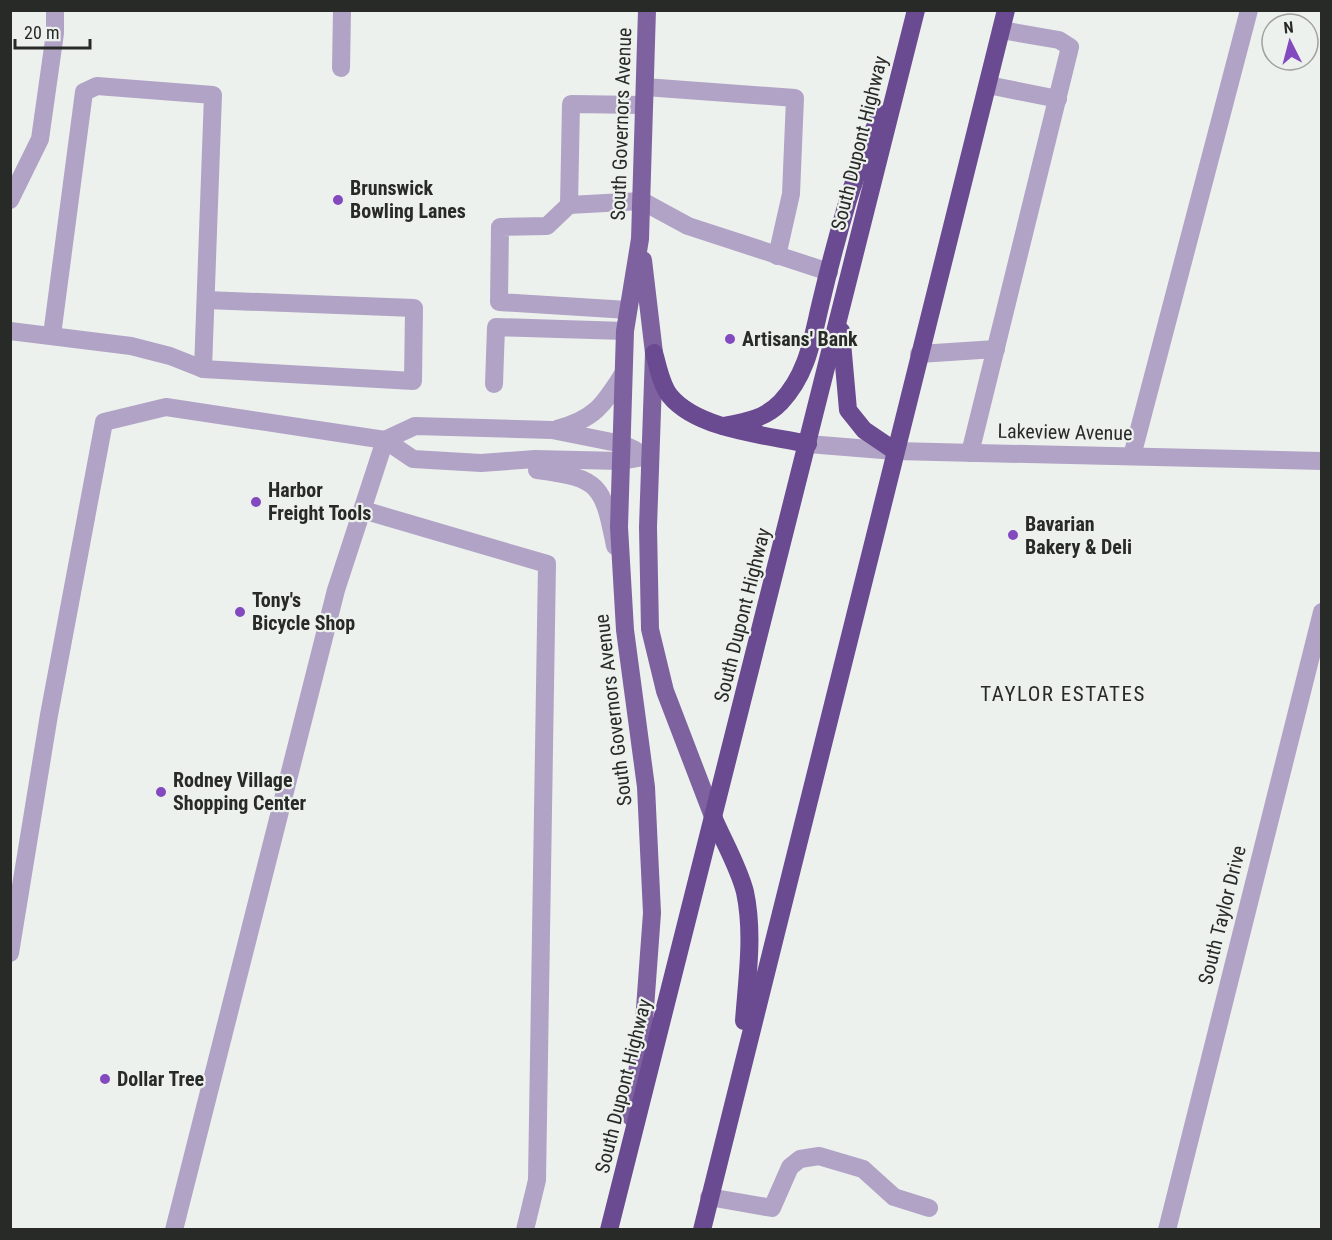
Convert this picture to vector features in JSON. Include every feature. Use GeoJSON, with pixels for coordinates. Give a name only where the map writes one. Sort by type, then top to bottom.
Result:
{"type":"FeatureCollection","features":[{"type":"Feature","properties":{"kind":"highway"},"geometry":{"type":"LineString","coordinates":[[702,1230],[1006,10]]}},
{"type":"Feature","properties":{"kind":"highway"},"geometry":{"type":"LineString","coordinates":[[723,426],[753,421],[768,413],[792,388],[811,351],[849,199],[913,19]]}},
{"type":"Feature","properties":{"kind":"highway","name":"South Dupont Highway"},"geometry":{"type":"LineString","coordinates":[[609,1230],[913,19]]}},
{"type":"Feature","properties":{"kind":"highway"},"geometry":{"type":"LineString","coordinates":[[840,313],[848,410],[864,430],[895,451]]}},
{"type":"Feature","properties":{"kind":"highway"},"geometry":{"type":"LineString","coordinates":[[654,353],[669,395],[683,409],[723,426],[808,444]]}},
{"type":"Feature","properties":{"kind":"highway"},"geometry":{"type":"LineString","coordinates":[[714,819],[744,889],[748,912],[750,944],[740,1074]]}},
{"type":"Feature","properties":{"kind":"main road","name":"South Governors Avenue"},"geometry":{"type":"LineString","coordinates":[[623,1176],[644,1022],[652,914],[646,787],[625,630],[619,527],[625,331],[640,239],[647,10]]}},
{"type":"Feature","properties":{"kind":"main road","name":"South Governors Avenue"},"geometry":{"type":"LineString","coordinates":[[640,239],[654,353],[648,527],[650,629],[665,691],[714,819]]}},
{"type":"Feature","properties":{"kind":"street"},"geometry":{"type":"LineString","coordinates":[[10,200],[40,139],[55,33],[55,10]]}},
{"type":"Feature","properties":{"kind":"street"},"geometry":{"type":"LineString","coordinates":[[341,68],[342,10]]}},
{"type":"Feature","properties":{"kind":"street"},"geometry":{"type":"LineString","coordinates":[[1132,456],[1249,10]]}},
{"type":"Feature","properties":{"kind":"street"},"geometry":{"type":"LineString","coordinates":[[970,453],[1070,47],[1059,40],[1001,30]]}},
{"type":"Feature","properties":{"kind":"street"},"geometry":{"type":"LineString","coordinates":[[988,85],[1058,99]]}},
{"type":"Feature","properties":{"kind":"street"},"geometry":{"type":"LineString","coordinates":[[52,335],[84,92],[97,86],[213,95],[203,369]]}},
{"type":"Feature","properties":{"kind":"street"},"geometry":{"type":"LineString","coordinates":[[569,205],[571,104],[645,96],[795,98],[791,194],[777,256]]}},
{"type":"Feature","properties":{"kind":"street"},"geometry":{"type":"LineString","coordinates":[[628,310],[499,302],[500,227],[547,226],[569,205],[642,201],[688,226],[829,272]]}},
{"type":"Feature","properties":{"kind":"street"},"geometry":{"type":"LineString","coordinates":[[10,331],[130,346],[170,356],[203,369],[413,381],[414,308],[206,300]]}},
{"type":"Feature","properties":{"kind":"street"},"geometry":{"type":"LineString","coordinates":[[494,384],[496,327],[625,331]]}},
{"type":"Feature","properties":{"kind":"street"},"geometry":{"type":"LineString","coordinates":[[919,354],[996,349]]}},
{"type":"Feature","properties":{"kind":"street"},"geometry":{"type":"LineString","coordinates":[[552,430],[588,418],[605,403],[623,374]]}},
{"type":"Feature","properties":{"kind":"street"},"geometry":{"type":"LineString","coordinates":[[10,953],[49,715],[104,422],[166,407],[385,440],[413,459],[481,463],[576,476],[599,490],[609,515],[622,580]]}},
{"type":"Feature","properties":{"kind":"street"},"geometry":{"type":"LineString","coordinates":[[174,1230],[336,590],[385,440],[415,426],[552,430],[621,452],[650,456]]}},
{"type":"Feature","properties":{"kind":"street","name":"Lakeview Avenue"},"geometry":{"type":"LineString","coordinates":[[808,444],[895,451],[1322,460]]}},
{"type":"Feature","properties":{"kind":"street"},"geometry":{"type":"LineString","coordinates":[[481,463],[621,452]]}},
{"type":"Feature","properties":{"kind":"street"},"geometry":{"type":"LineString","coordinates":[[363,510],[547,564],[537,1180],[525,1230]]}},
{"type":"Feature","properties":{"kind":"street","name":"South Taylor Drive"},"geometry":{"type":"LineString","coordinates":[[1167,1230],[1322,612]]}},
{"type":"Feature","properties":{"kind":"street"},"geometry":{"type":"LineString","coordinates":[[710,1197],[772,1208],[790,1167],[800,1159],[819,1156],[863,1169],[883,1191],[894,1197],[929,1208]]}},
{"type":"Feature","properties":{"kind":"place","name":"Brunswick Bowling Lanes"},"geometry":{"type":"Point","coordinates":[338,200]}},
{"type":"Feature","properties":{"kind":"place","name":"Artisans' Bank"},"geometry":{"type":"Point","coordinates":[730,339]}},
{"type":"Feature","properties":{"kind":"place","name":"Harbor Freight Tools"},"geometry":{"type":"Point","coordinates":[256,502]}},
{"type":"Feature","properties":{"kind":"place","name":"Bavarian Bakery & Deli"},"geometry":{"type":"Point","coordinates":[1013,535]}},
{"type":"Feature","properties":{"kind":"place","name":"Tony's Bicycle Shop"},"geometry":{"type":"Point","coordinates":[240,612]}},
{"type":"Feature","properties":{"kind":"place","name":"Rodney Village Shopping Center"},"geometry":{"type":"Point","coordinates":[161,792]}},
{"type":"Feature","properties":{"kind":"place","name":"Dollar Tree"},"geometry":{"type":"Point","coordinates":[105,1079]}},
{"type":"Feature","properties":{"kind":"district","name":"TAYLOR ESTATES"},"geometry":{"type":"Point","coordinates":[1063,694]}}]}
